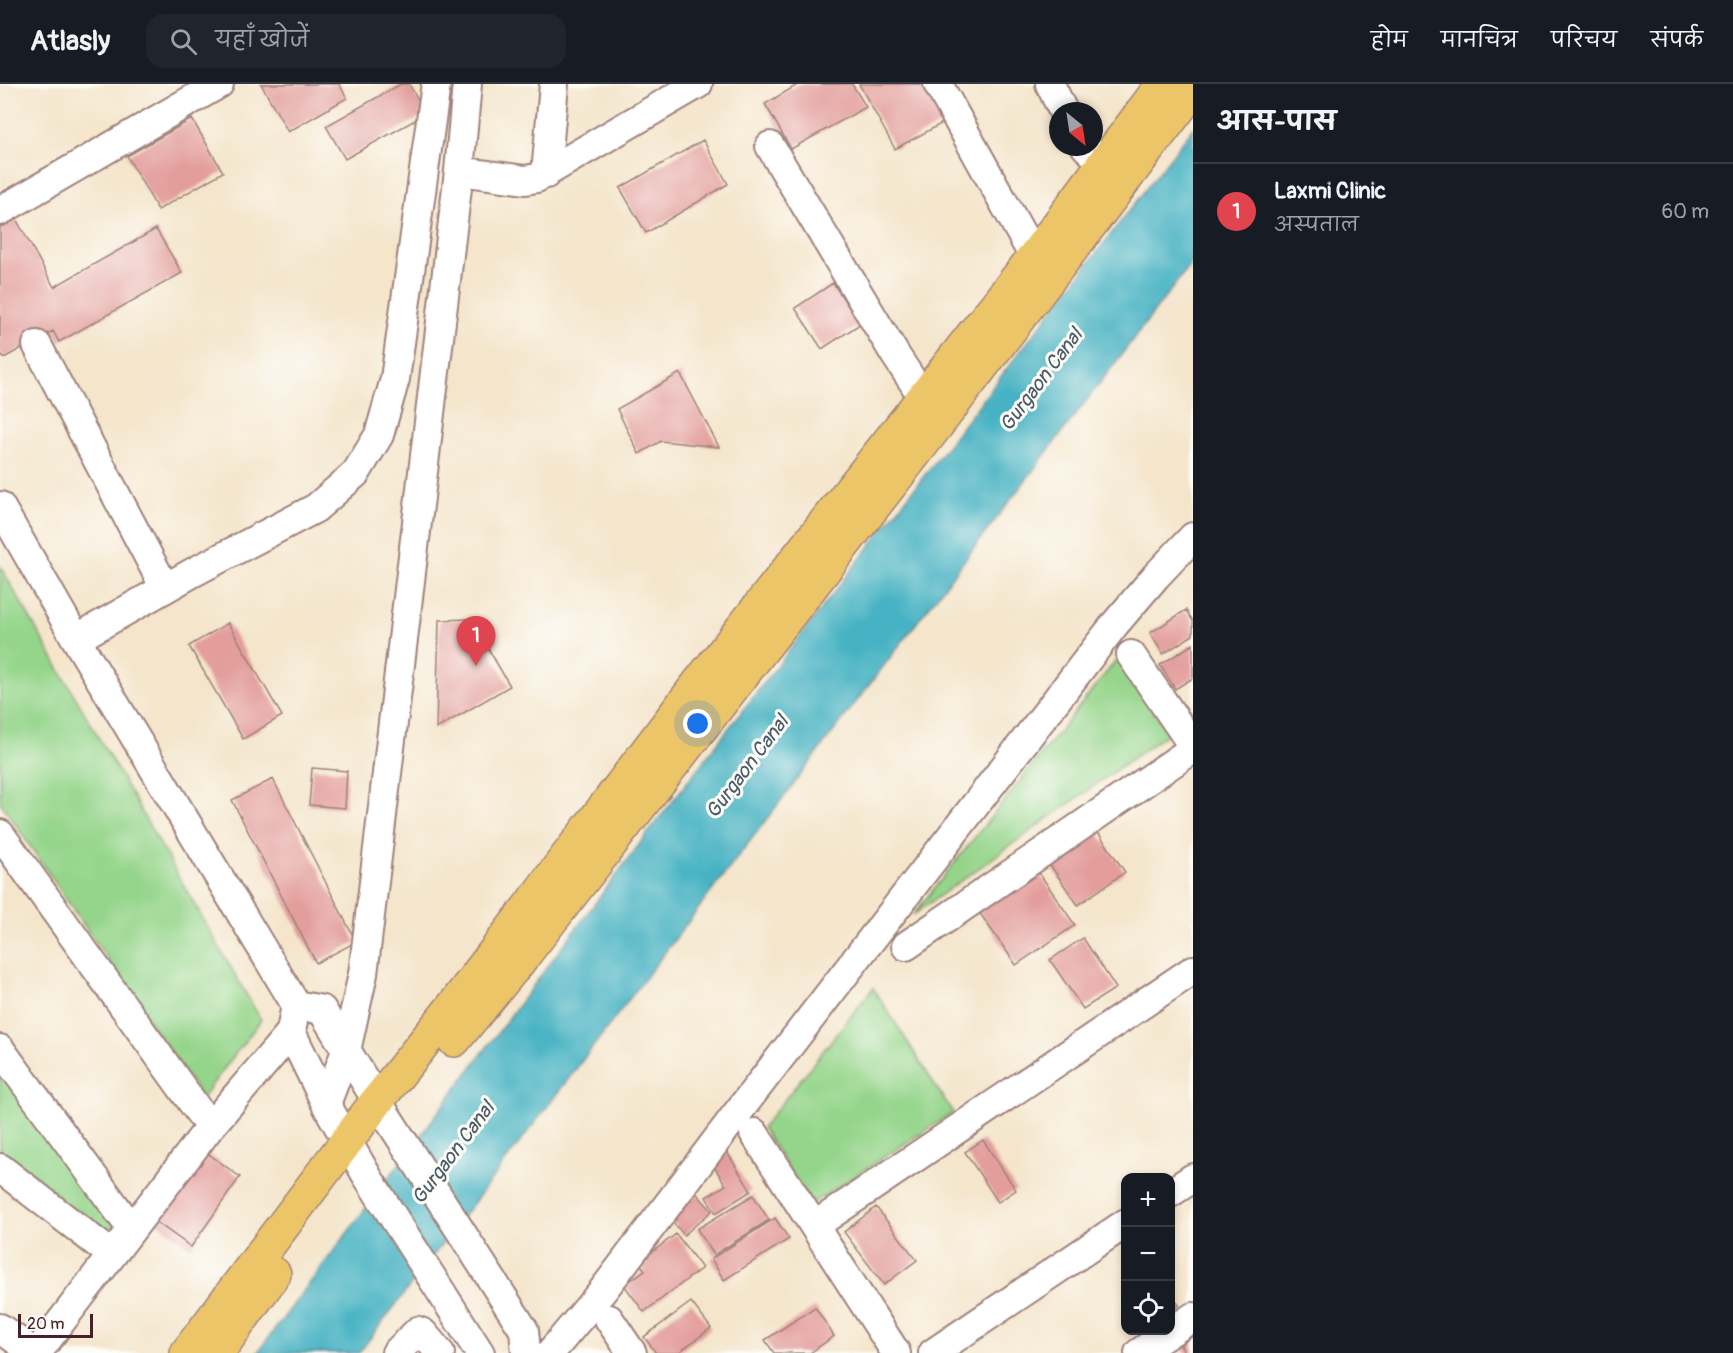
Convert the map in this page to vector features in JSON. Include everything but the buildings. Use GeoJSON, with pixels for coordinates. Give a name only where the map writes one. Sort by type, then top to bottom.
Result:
{"type":"FeatureCollection","features":[{"type":"Feature","properties":{"kind":"main road"},"geometry":{"type":"LineString","coordinates":[[187,1353],[390,1121],[520,960],[932,411],[1163,84]]}},
{"type":"Feature","properties":{"kind":"main road"},"geometry":{"type":"LineString","coordinates":[[932,411],[1034,257],[1105,164],[1193,90]]}},
{"type":"Feature","properties":{"kind":"main road"},"geometry":{"type":"LineString","coordinates":[[217,1353],[357,1159]]}},
{"type":"Feature","properties":{"kind":"street"},"geometry":{"type":"LineString","coordinates":[[0,211],[219,84]]}},
{"type":"Feature","properties":{"kind":"street"},"geometry":{"type":"LineString","coordinates":[[76,639],[165,588],[316,508],[356,473],[379,435],[395,379],[436,84]]}},
{"type":"Feature","properties":{"kind":"street"},"geometry":{"type":"LineString","coordinates":[[326,1104],[346,1050],[363,974],[459,171],[467,84]]}},
{"type":"Feature","properties":{"kind":"street"},"geometry":{"type":"LineString","coordinates":[[546,174],[554,84]]}},
{"type":"Feature","properties":{"kind":"street"},"geometry":{"type":"LineString","coordinates":[[459,171],[525,180],[546,174],[698,84]]}},
{"type":"Feature","properties":{"kind":"street"},"geometry":{"type":"LineString","coordinates":[[938,84],[1034,257]]}},
{"type":"Feature","properties":{"kind":"street"},"geometry":{"type":"LineString","coordinates":[[1050,84],[1059,102]]}},
{"type":"Feature","properties":{"kind":"street"},"geometry":{"type":"LineString","coordinates":[[770,146],[932,411]]}},
{"type":"Feature","properties":{"kind":"street"},"geometry":{"type":"LineString","coordinates":[[37,345],[165,588]]}},
{"type":"Feature","properties":{"kind":"street"},"geometry":{"type":"LineString","coordinates":[[0,506],[294,1018],[326,1104],[357,1159],[480,1353]]}},
{"type":"Feature","properties":{"kind":"street"},"geometry":{"type":"LineString","coordinates":[[550,1353],[604,1289],[1115,624],[1193,537]]}},
{"type":"Feature","properties":{"kind":"street"},"geometry":{"type":"LineString","coordinates":[[906,946],[1193,748],[1131,655]]}},
{"type":"Feature","properties":{"kind":"street"},"geometry":{"type":"LineString","coordinates":[[5,852],[210,1127]]}},
{"type":"Feature","properties":{"kind":"street"},"geometry":{"type":"LineString","coordinates":[[814,1226],[1193,970]]}},
{"type":"Feature","properties":{"kind":"street"},"geometry":{"type":"LineString","coordinates":[[0,1328],[36,1353],[210,1127],[273,1051],[294,1018],[322,1010],[525,1341]]}},
{"type":"Feature","properties":{"kind":"street"},"geometry":{"type":"LineString","coordinates":[[0,1048],[131,1228]]}},
{"type":"Feature","properties":{"kind":"street"},"geometry":{"type":"LineString","coordinates":[[754,1133],[896,1353]]}},
{"type":"Feature","properties":{"kind":"street"},"geometry":{"type":"LineString","coordinates":[[0,1168],[111,1254]]}},
{"type":"Feature","properties":{"kind":"street"},"geometry":{"type":"LineString","coordinates":[[1175,1190],[1193,1178]]}},
{"type":"Feature","properties":{"kind":"street"},"geometry":{"type":"LineString","coordinates":[[933,1353],[1121,1226]]}},
{"type":"Feature","properties":{"kind":"street"},"geometry":{"type":"LineString","coordinates":[[1139,1353],[1168,1345],[1193,1317]]}},
{"type":"Feature","properties":{"kind":"street"},"geometry":{"type":"LineString","coordinates":[[609,1319],[632,1353]]}},
{"type":"Feature","properties":{"kind":"street"},"geometry":{"type":"LineString","coordinates":[[396,1353],[418,1331],[423,1333],[440,1353]]}},
{"type":"Feature","properties":{"kind":"green space"},"geometry":{"type":"Polygon","coordinates":[[[0,566],[261,1020],[202,1098],[0,802],[0,566]]]}},
{"type":"Feature","properties":{"kind":"green space"},"geometry":{"type":"Polygon","coordinates":[[[1118,658],[1168,733],[913,915],[1118,658]]]}},
{"type":"Feature","properties":{"kind":"green space"},"geometry":{"type":"Polygon","coordinates":[[[873,988],[953,1113],[811,1204],[762,1128],[873,988]]]}},
{"type":"Feature","properties":{"kind":"green space"},"geometry":{"type":"Polygon","coordinates":[[[0,1049],[131,1228],[111,1254],[0,1168],[0,1049]]]}},
{"type":"Feature","properties":{"kind":"water","name":"Gurgaon Canal"},"geometry":{"type":"Polygon","coordinates":[[[1193,128],[1193,261],[359,1353],[257,1353],[644,838],[1193,128]]]}},
{"type":"Feature","properties":{"kind":"place","name":"Laxmi Clinic"},"geometry":{"type":"Point","coordinates":[476,666]}}]}
